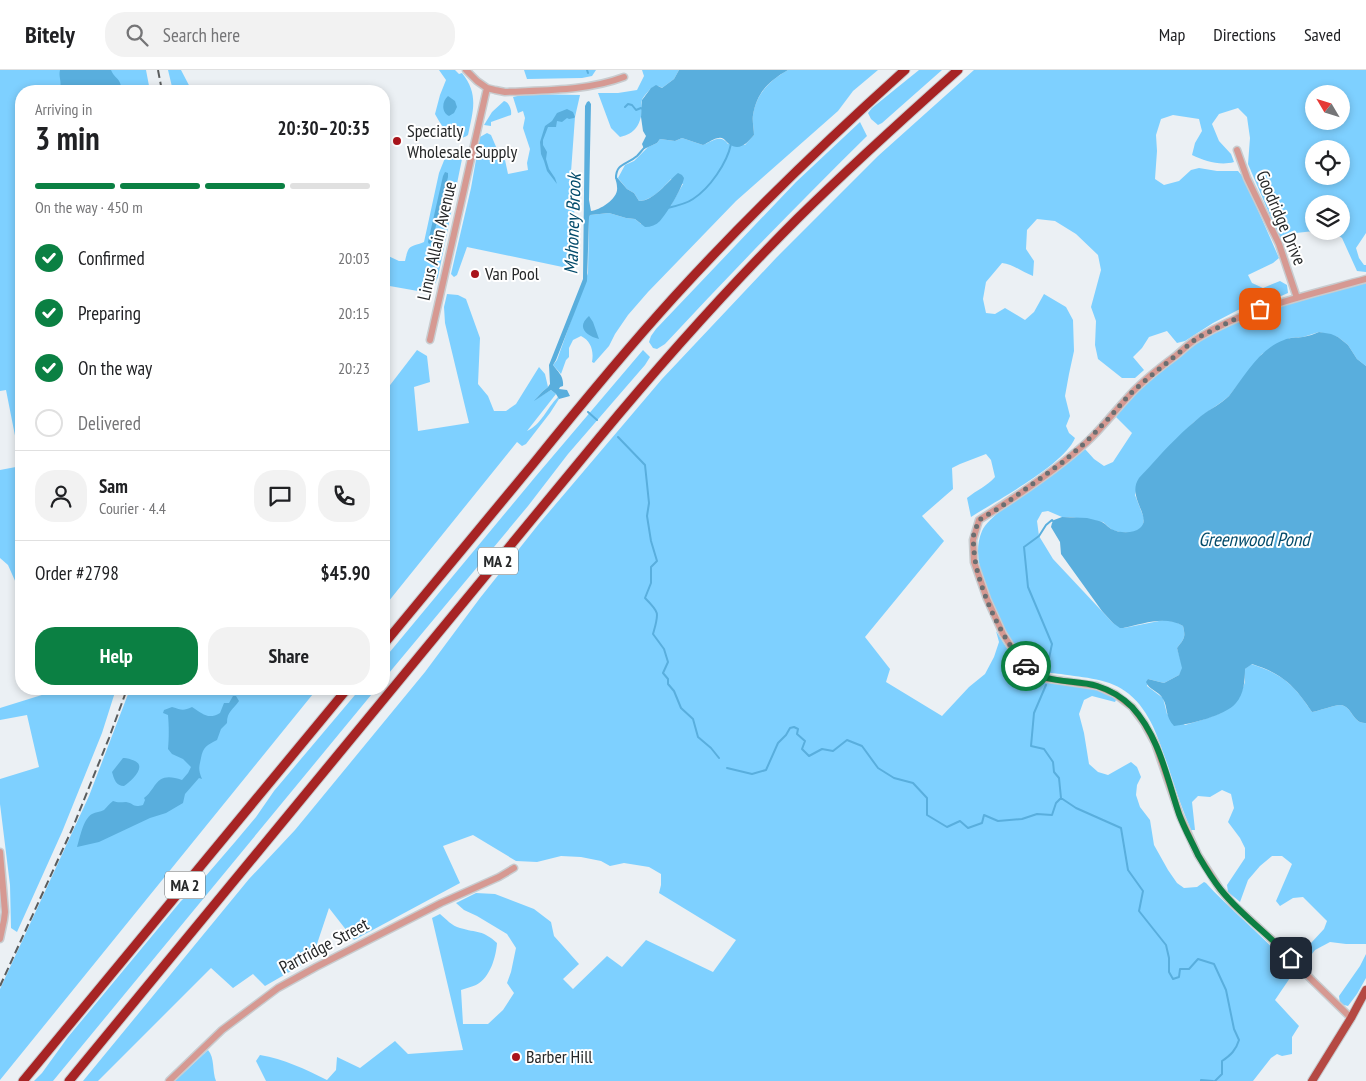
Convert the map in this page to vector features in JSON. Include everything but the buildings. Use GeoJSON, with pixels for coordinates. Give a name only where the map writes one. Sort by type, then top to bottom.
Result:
{"type":"FeatureCollection","features":[{"type":"Feature","properties":{"kind":"highway","name":"MA 2"},"geometry":{"type":"LineString","coordinates":[[390,637],[602,379],[675,296],[788,179],[834,134],[906,70]]}},
{"type":"Feature","properties":{"kind":"highway","name":"MA 2"},"geometry":{"type":"LineString","coordinates":[[390,692],[599,438],[723,296],[797,219],[958,70]]}},
{"type":"Feature","properties":{"kind":"highway","name":"MA 2"},"geometry":{"type":"LineString","coordinates":[[23,1081],[342,695]]}},
{"type":"Feature","properties":{"kind":"highway","name":"MA 2"},"geometry":{"type":"LineString","coordinates":[[69,1081],[387,695]]}},
{"type":"Feature","properties":{"kind":"main road"},"geometry":{"type":"LineString","coordinates":[[1312,1081],[1366,990]]}},
{"type":"Feature","properties":{"kind":"street"},"geometry":{"type":"LineString","coordinates":[[466,70],[487,88],[505,92],[574,88],[604,84],[624,77]]}},
{"type":"Feature","properties":{"kind":"street","name":"Linus Allain Avenue"},"geometry":{"type":"LineString","coordinates":[[430,340],[487,88]]}},
{"type":"Feature","properties":{"kind":"street","name":"Goodridge Drive"},"geometry":{"type":"LineString","coordinates":[[1237,150],[1247,178],[1278,244],[1297,298]]}},
{"type":"Feature","properties":{"kind":"street"},"geometry":{"type":"LineString","coordinates":[[1351,1018],[1281,948],[1233,904],[1220,889],[1198,855],[1180,816],[1155,743],[1132,707],[1116,694],[1097,686],[1043,678],[1029,670],[1017,656],[1003,634],[987,599],[974,562],[973,540],[979,520],[1063,462],[1087,441],[1129,395],[1197,338],[1260,309],[1366,279]]}},
{"type":"Feature","properties":{"kind":"street"},"geometry":{"type":"LineString","coordinates":[[0,852],[5,912],[0,939]]}},
{"type":"Feature","properties":{"kind":"street","name":"Partridge Street"},"geometry":{"type":"LineString","coordinates":[[169,1081],[222,1030],[278,988],[332,958],[514,868]]}},
{"type":"Feature","properties":{"kind":"shaded area"},"geometry":{"type":"Polygon","coordinates":[[[0,70],[146,70],[149,85],[15,85],[15,436],[6,390],[0,391],[0,70]]]}},
{"type":"Feature","properties":{"kind":"shaded area"},"geometry":{"type":"Polygon","coordinates":[[[168,70],[181,70],[189,85],[172,85],[168,70]]]}},
{"type":"Feature","properties":{"kind":"shaded area"},"geometry":{"type":"Polygon","coordinates":[[[439,70],[455,70],[459,74],[462,73],[471,88],[473,96],[472,118],[468,135],[463,138],[457,138],[448,133],[435,114],[446,80],[439,70]]]}},
{"type":"Feature","properties":{"kind":"shaded area"},"geometry":{"type":"Polygon","coordinates":[[[524,70],[596,70],[592,76],[582,78],[527,79],[524,70]]]}},
{"type":"Feature","properties":{"kind":"shaded area"},"geometry":{"type":"Polygon","coordinates":[[[642,70],[679,70],[674,79],[662,88],[655,86],[651,88],[642,99],[639,124],[633,131],[620,137],[611,128],[598,93],[618,93],[637,90],[644,76],[642,70]]]}},
{"type":"Feature","properties":{"kind":"shaded area"},"geometry":{"type":"Polygon","coordinates":[[[788,70],[878,70],[853,91],[838,111],[736,201],[648,292],[628,315],[609,346],[594,363],[592,362],[593,354],[591,347],[587,341],[581,336],[573,340],[569,348],[569,357],[561,374],[553,365],[557,360],[588,273],[590,215],[609,213],[635,219],[641,224],[671,205],[683,184],[671,179],[661,190],[648,199],[639,201],[634,193],[627,189],[618,178],[625,165],[634,161],[648,147],[657,143],[660,139],[675,141],[682,138],[703,145],[713,140],[723,139],[728,144],[745,145],[754,135],[753,115],[761,94],[775,78],[788,70]]]}},
{"type":"Feature","properties":{"kind":"shaded area"},"geometry":{"type":"Polygon","coordinates":[[[919,70],[942,70],[878,125],[871,119],[868,113],[919,70]]]}},
{"type":"Feature","properties":{"kind":"shaded area"},"geometry":{"type":"Polygon","coordinates":[[[974,70],[1366,70],[1366,233],[1356,248],[1359,258],[1366,265],[1366,272],[1357,271],[1343,240],[1350,240],[1350,195],[1305,195],[1305,232],[1296,233],[1281,241],[1248,164],[1250,138],[1247,117],[1238,108],[1219,114],[1212,124],[1219,141],[1231,154],[1234,162],[1229,163],[1213,162],[1192,155],[1195,143],[1202,131],[1199,119],[1173,115],[1161,119],[1156,135],[1155,179],[1164,185],[1179,181],[1191,170],[1199,168],[1217,171],[1238,171],[1244,178],[1279,258],[1248,275],[1252,283],[1263,288],[1280,281],[1287,285],[1288,293],[1238,310],[1185,341],[1177,343],[1167,331],[1149,337],[1133,357],[1144,370],[1135,378],[1122,378],[1098,359],[1095,345],[1096,321],[1091,307],[1101,270],[1098,255],[1076,234],[1055,221],[1037,219],[1027,230],[1026,249],[1034,261],[1033,276],[1002,263],[986,282],[983,299],[986,313],[995,314],[1005,308],[1025,320],[1034,312],[1044,294],[1066,307],[1073,320],[1074,351],[1065,396],[1070,416],[1066,426],[1069,433],[1075,438],[1058,459],[1044,470],[971,517],[967,498],[995,477],[991,460],[986,454],[952,468],[953,489],[922,516],[944,541],[865,637],[890,669],[886,682],[942,716],[969,687],[985,674],[999,642],[996,631],[1018,664],[1035,679],[1049,683],[1090,688],[1117,698],[1115,702],[1092,696],[1084,700],[1079,714],[1089,764],[1098,772],[1108,775],[1131,762],[1137,767],[1141,777],[1137,785],[1136,795],[1140,807],[1150,820],[1154,845],[1177,883],[1184,888],[1197,887],[1204,882],[1206,883],[1294,972],[1275,1000],[1299,1026],[1292,1037],[1292,1054],[1282,1056],[1277,1054],[1271,1058],[1253,1081],[266,1081],[256,1061],[260,1055],[286,1062],[327,1080],[336,1070],[337,1057],[360,1068],[395,1041],[408,1054],[463,1050],[432,918],[440,914],[454,926],[484,934],[497,943],[494,961],[489,972],[481,982],[461,990],[463,1024],[488,1024],[503,1010],[514,993],[507,983],[516,948],[507,934],[464,910],[456,903],[476,893],[495,894],[534,909],[551,922],[554,936],[579,964],[563,979],[573,989],[607,956],[622,967],[646,940],[713,972],[736,940],[659,893],[661,874],[649,867],[624,863],[610,866],[601,861],[561,856],[537,862],[516,861],[473,835],[443,846],[460,883],[354,940],[329,908],[312,959],[265,986],[253,974],[233,988],[211,968],[98,1081],[83,1081],[249,879],[295,830],[425,672],[538,525],[662,379],[777,257],[878,156],[974,70]]]}},
{"type":"Feature","properties":{"kind":"shaded area"},"geometry":{"type":"Polygon","coordinates":[[[526,94],[580,95],[575,117],[571,172],[575,186],[574,221],[577,256],[575,265],[572,269],[467,247],[457,275],[454,277],[451,274],[471,188],[480,137],[487,133],[491,135],[500,161],[505,160],[508,174],[528,170],[527,163],[530,149],[523,128],[525,118],[523,111],[518,113],[513,97],[526,94]]]}},
{"type":"Feature","properties":{"kind":"shaded area"},"geometry":{"type":"Polygon","coordinates":[[[504,101],[510,106],[511,115],[491,122],[491,126],[484,125],[492,112],[504,101]]]}},
{"type":"Feature","properties":{"kind":"shaded area"},"geometry":{"type":"Polygon","coordinates":[[[860,122],[867,136],[665,344],[657,349],[653,348],[649,342],[656,329],[796,182],[860,122]]]}},
{"type":"Feature","properties":{"kind":"shaded area"},"geometry":{"type":"Polygon","coordinates":[[[453,151],[456,151],[461,154],[462,159],[438,277],[432,291],[429,293],[390,286],[390,257],[399,261],[405,261],[410,247],[424,242],[439,173],[445,158],[453,151]]]}},
{"type":"Feature","properties":{"kind":"shaded area"},"geometry":{"type":"Polygon","coordinates":[[[1366,283],[1366,366],[1357,359],[1348,345],[1338,337],[1319,332],[1303,337],[1290,338],[1262,354],[1229,396],[1193,423],[1139,479],[1135,495],[1144,518],[1143,526],[1140,529],[1133,533],[1120,532],[1112,530],[1103,522],[1062,517],[1048,511],[1042,512],[1037,521],[1039,536],[1053,559],[1113,623],[1124,628],[1164,620],[1176,622],[1183,626],[1184,638],[1177,648],[1183,668],[1179,675],[1164,683],[1148,679],[1147,686],[1163,698],[1167,714],[1185,725],[1221,713],[1239,698],[1245,682],[1245,669],[1251,664],[1280,676],[1293,688],[1312,712],[1340,705],[1348,708],[1358,721],[1366,723],[1366,944],[1330,942],[1315,950],[1305,963],[1299,956],[1324,929],[1327,921],[1303,897],[1293,898],[1280,906],[1276,901],[1292,864],[1282,856],[1272,856],[1248,880],[1240,902],[1228,892],[1227,885],[1245,858],[1245,848],[1228,822],[1234,808],[1231,794],[1222,790],[1210,797],[1198,796],[1192,802],[1195,830],[1191,830],[1158,737],[1149,718],[1137,701],[1114,685],[1096,679],[1045,672],[1029,664],[1017,651],[992,601],[981,571],[978,551],[982,531],[995,516],[1085,449],[1104,466],[1113,462],[1132,433],[1116,417],[1120,411],[1139,389],[1191,346],[1217,331],[1258,314],[1301,300],[1366,283]]]}},
{"type":"Feature","properties":{"kind":"shaded area"},"geometry":{"type":"Polygon","coordinates":[[[447,294],[458,295],[466,299],[480,338],[478,384],[488,396],[494,411],[506,411],[516,404],[539,367],[545,374],[548,387],[536,399],[551,390],[556,394],[527,431],[540,421],[558,397],[559,399],[526,444],[522,446],[517,442],[390,600],[390,385],[417,350],[427,356],[430,382],[414,387],[418,431],[469,423],[445,323],[444,307],[447,294]]]}},
{"type":"Feature","properties":{"kind":"shaded area"},"geometry":{"type":"Polygon","coordinates":[[[643,350],[650,357],[645,365],[568,454],[528,506],[390,672],[390,652],[643,350]]]}},
{"type":"Feature","properties":{"kind":"shaded area"},"geometry":{"type":"Polygon","coordinates":[[[15,467],[15,581],[8,565],[0,558],[0,470],[15,467]]]}},
{"type":"Feature","properties":{"kind":"shaded area"},"geometry":{"type":"Polygon","coordinates":[[[42,695],[114,695],[102,733],[62,832],[17,932],[11,928],[10,885],[0,804],[0,779],[39,767],[27,715],[0,720],[0,708],[42,695]]]}},
{"type":"Feature","properties":{"kind":"shaded area"},"geometry":{"type":"Polygon","coordinates":[[[128,695],[312,695],[0,1080],[0,989],[89,796],[128,695]]]}},
{"type":"Feature","properties":{"kind":"shaded area"},"geometry":{"type":"Polygon","coordinates":[[[355,695],[371,695],[53,1081],[34,1081],[181,901],[198,885],[256,817],[274,791],[355,695]]]}},
{"type":"Feature","properties":{"kind":"shaded area"},"geometry":{"type":"Polygon","coordinates":[[[1366,954],[1366,978],[1348,1006],[1340,1004],[1339,996],[1366,954]]]}},
{"type":"Feature","properties":{"kind":"shaded area"},"geometry":{"type":"Polygon","coordinates":[[[208,1050],[212,1057],[216,1081],[175,1081],[208,1050]]]}},
{"type":"Feature","properties":{"kind":"water"},"geometry":{"type":"Polygon","coordinates":[[[60,70],[111,70],[121,85],[61,85],[60,70]]]}},
{"type":"Feature","properties":{"kind":"water"},"geometry":{"type":"Polygon","coordinates":[[[679,70],[788,70],[775,78],[757,100],[753,115],[754,135],[740,147],[733,146],[721,138],[703,145],[682,138],[675,141],[660,139],[657,143],[644,149],[642,144],[646,136],[643,131],[641,117],[642,100],[651,88],[656,85],[662,88],[674,79],[679,70]]]}},
{"type":"Feature","properties":{"kind":"water"},"geometry":{"type":"Polygon","coordinates":[[[448,96],[455,101],[457,107],[454,113],[449,116],[446,114],[443,106],[448,96]]]}},
{"type":"Feature","properties":{"kind":"water"},"geometry":{"type":"Polygon","coordinates":[[[589,101],[591,104],[589,200],[591,211],[604,206],[615,195],[617,187],[615,175],[627,189],[634,193],[639,201],[655,195],[678,173],[684,178],[670,207],[660,221],[653,226],[645,227],[635,219],[609,213],[590,215],[587,281],[553,365],[563,379],[563,386],[559,389],[567,390],[570,396],[559,399],[551,390],[534,401],[550,384],[549,365],[583,279],[585,106],[589,101]]]}},
{"type":"Feature","properties":{"kind":"water"},"geometry":{"type":"Polygon","coordinates":[[[567,109],[573,112],[575,117],[567,118],[562,122],[557,121],[556,127],[548,127],[543,140],[549,169],[557,184],[547,171],[541,154],[540,142],[545,126],[552,121],[557,113],[567,109]]]}},
{"type":"Feature","properties":{"kind":"water"},"geometry":{"type":"Polygon","coordinates":[[[445,172],[448,173],[448,177],[432,242],[429,244],[428,242],[445,172]]]}},
{"type":"Feature","properties":{"kind":"water"},"geometry":{"type":"Polygon","coordinates":[[[589,316],[599,339],[590,336],[584,330],[583,324],[589,316]]]}},
{"type":"Feature","properties":{"kind":"water","name":"Greenwood Pond"},"geometry":{"type":"Polygon","coordinates":[[[1319,332],[1338,337],[1348,345],[1357,359],[1366,366],[1366,723],[1358,721],[1348,708],[1340,705],[1312,712],[1293,688],[1280,676],[1252,664],[1245,669],[1242,691],[1239,699],[1231,708],[1207,719],[1174,726],[1169,719],[1163,699],[1146,682],[1148,679],[1164,683],[1179,675],[1182,668],[1177,648],[1184,638],[1183,626],[1169,621],[1161,621],[1120,628],[1113,623],[1102,611],[1061,554],[1060,542],[1051,527],[1052,523],[1054,520],[1062,517],[1087,518],[1104,523],[1111,529],[1118,531],[1130,532],[1140,528],[1144,518],[1136,492],[1139,478],[1188,427],[1229,396],[1253,364],[1267,350],[1286,339],[1305,337],[1319,332]]]}},
{"type":"Feature","properties":{"kind":"water"},"geometry":{"type":"Polygon","coordinates":[[[233,696],[236,696],[239,701],[229,713],[227,723],[221,729],[217,740],[204,749],[199,768],[202,779],[199,778],[185,794],[183,803],[166,813],[150,818],[99,842],[77,847],[84,824],[92,814],[104,810],[113,801],[126,802],[137,806],[143,805],[144,798],[159,781],[169,777],[182,780],[188,773],[191,767],[168,749],[168,715],[163,713],[164,710],[172,707],[182,710],[192,707],[203,714],[212,716],[220,713],[224,703],[229,703],[233,696]]]}},
{"type":"Feature","properties":{"kind":"water"},"geometry":{"type":"Polygon","coordinates":[[[123,758],[135,761],[138,764],[139,770],[130,781],[121,786],[115,780],[112,772],[123,758]]]}},
{"type":"Feature","properties":{"kind":"waterway"},"geometry":{"type":"LineString","coordinates":[[625,107],[628,104],[632,105],[636,110],[641,108],[644,110]]}},
{"type":"Feature","properties":{"kind":"waterway"},"geometry":{"type":"LineString","coordinates":[[667,208],[690,201],[706,188],[722,167],[731,144]]}},
{"type":"Feature","properties":{"kind":"waterway"},"geometry":{"type":"LineString","coordinates":[[616,178],[616,173],[620,167],[637,156],[645,147]]}},
{"type":"Feature","properties":{"kind":"waterway","name":"Mahoney Brook"},"geometry":{"type":"LineString","coordinates":[[588,412],[597,420]]}},
{"type":"Feature","properties":{"kind":"waterway","name":"Mahoney Brook"},"geometry":{"type":"LineString","coordinates":[[618,437],[645,465],[649,503],[647,516],[651,541],[657,561],[651,567],[651,583],[645,598],[656,610],[657,614],[653,634],[664,649],[668,662],[663,673],[668,679],[668,684],[674,691],[681,708],[693,719],[698,737],[719,758]]}},
{"type":"Feature","properties":{"kind":"waterway"},"geometry":{"type":"LineString","coordinates":[[1046,672],[1052,644],[1028,587],[1024,547],[1039,536],[1046,525],[1053,521]]}},
{"type":"Feature","properties":{"kind":"waterway"},"geometry":{"type":"LineString","coordinates":[[1046,685],[1034,713],[1031,746],[1044,749],[1053,762],[1054,772],[1059,778],[1061,798]]}},
{"type":"Feature","properties":{"kind":"waterway","name":"Mahoney Brook"},"geometry":{"type":"LineString","coordinates":[[727,768],[752,774],[766,770],[778,743],[790,728],[794,727],[798,729],[797,734],[805,741],[802,749],[809,756],[822,749],[833,751],[847,740],[862,746],[878,768],[894,778],[913,783],[927,798],[927,815],[947,827],[960,821],[968,828],[982,823],[984,815],[998,821],[1022,819],[1037,814],[1052,815],[1056,803],[1061,798],[1076,808],[1121,828],[1128,870],[1143,891],[1139,911],[1166,945],[1169,958],[1169,972],[1173,979],[1179,977],[1180,969],[1189,969],[1198,959],[1214,964],[1226,990],[1234,1029],[1239,1040],[1233,1052],[1222,1061],[1222,1074],[1215,1081]]}},
{"type":"Feature","properties":{"kind":"waterway","name":"Mahoney Brook"},"geometry":{"type":"LineString","coordinates":[[1201,1081],[1213,1081]]}},
{"type":"Feature","properties":{"kind":"railway"},"geometry":{"type":"LineString","coordinates":[[158,70],[161,85]]}},
{"type":"Feature","properties":{"kind":"railway"},"geometry":{"type":"LineString","coordinates":[[0,986],[73,827],[125,695]]}},
{"type":"Feature","properties":{"kind":"way so far"},"geometry":{"type":"LineString","coordinates":[[1026,666],[1003,634],[987,599],[974,562],[973,540],[979,520],[1063,462],[1087,441],[1129,395],[1197,338],[1260,309]]}},
{"type":"Feature","properties":{"kind":"place","name":"Speciatly Wholesale Supply"},"geometry":{"type":"Point","coordinates":[397,141]}},
{"type":"Feature","properties":{"kind":"place","name":"Van Pool"},"geometry":{"type":"Point","coordinates":[475,274]}},
{"type":"Feature","properties":{"kind":"place","name":"Barber Hill"},"geometry":{"type":"Point","coordinates":[516,1057]}},
{"type":"Feature","properties":{"kind":"route"},"geometry":{"type":"LineString","coordinates":[[1026,666],[1029,670],[1043,678],[1097,686],[1116,694],[1132,707],[1155,743],[1180,816],[1198,855],[1210,874],[1233,904],[1291,958]]}}]}
